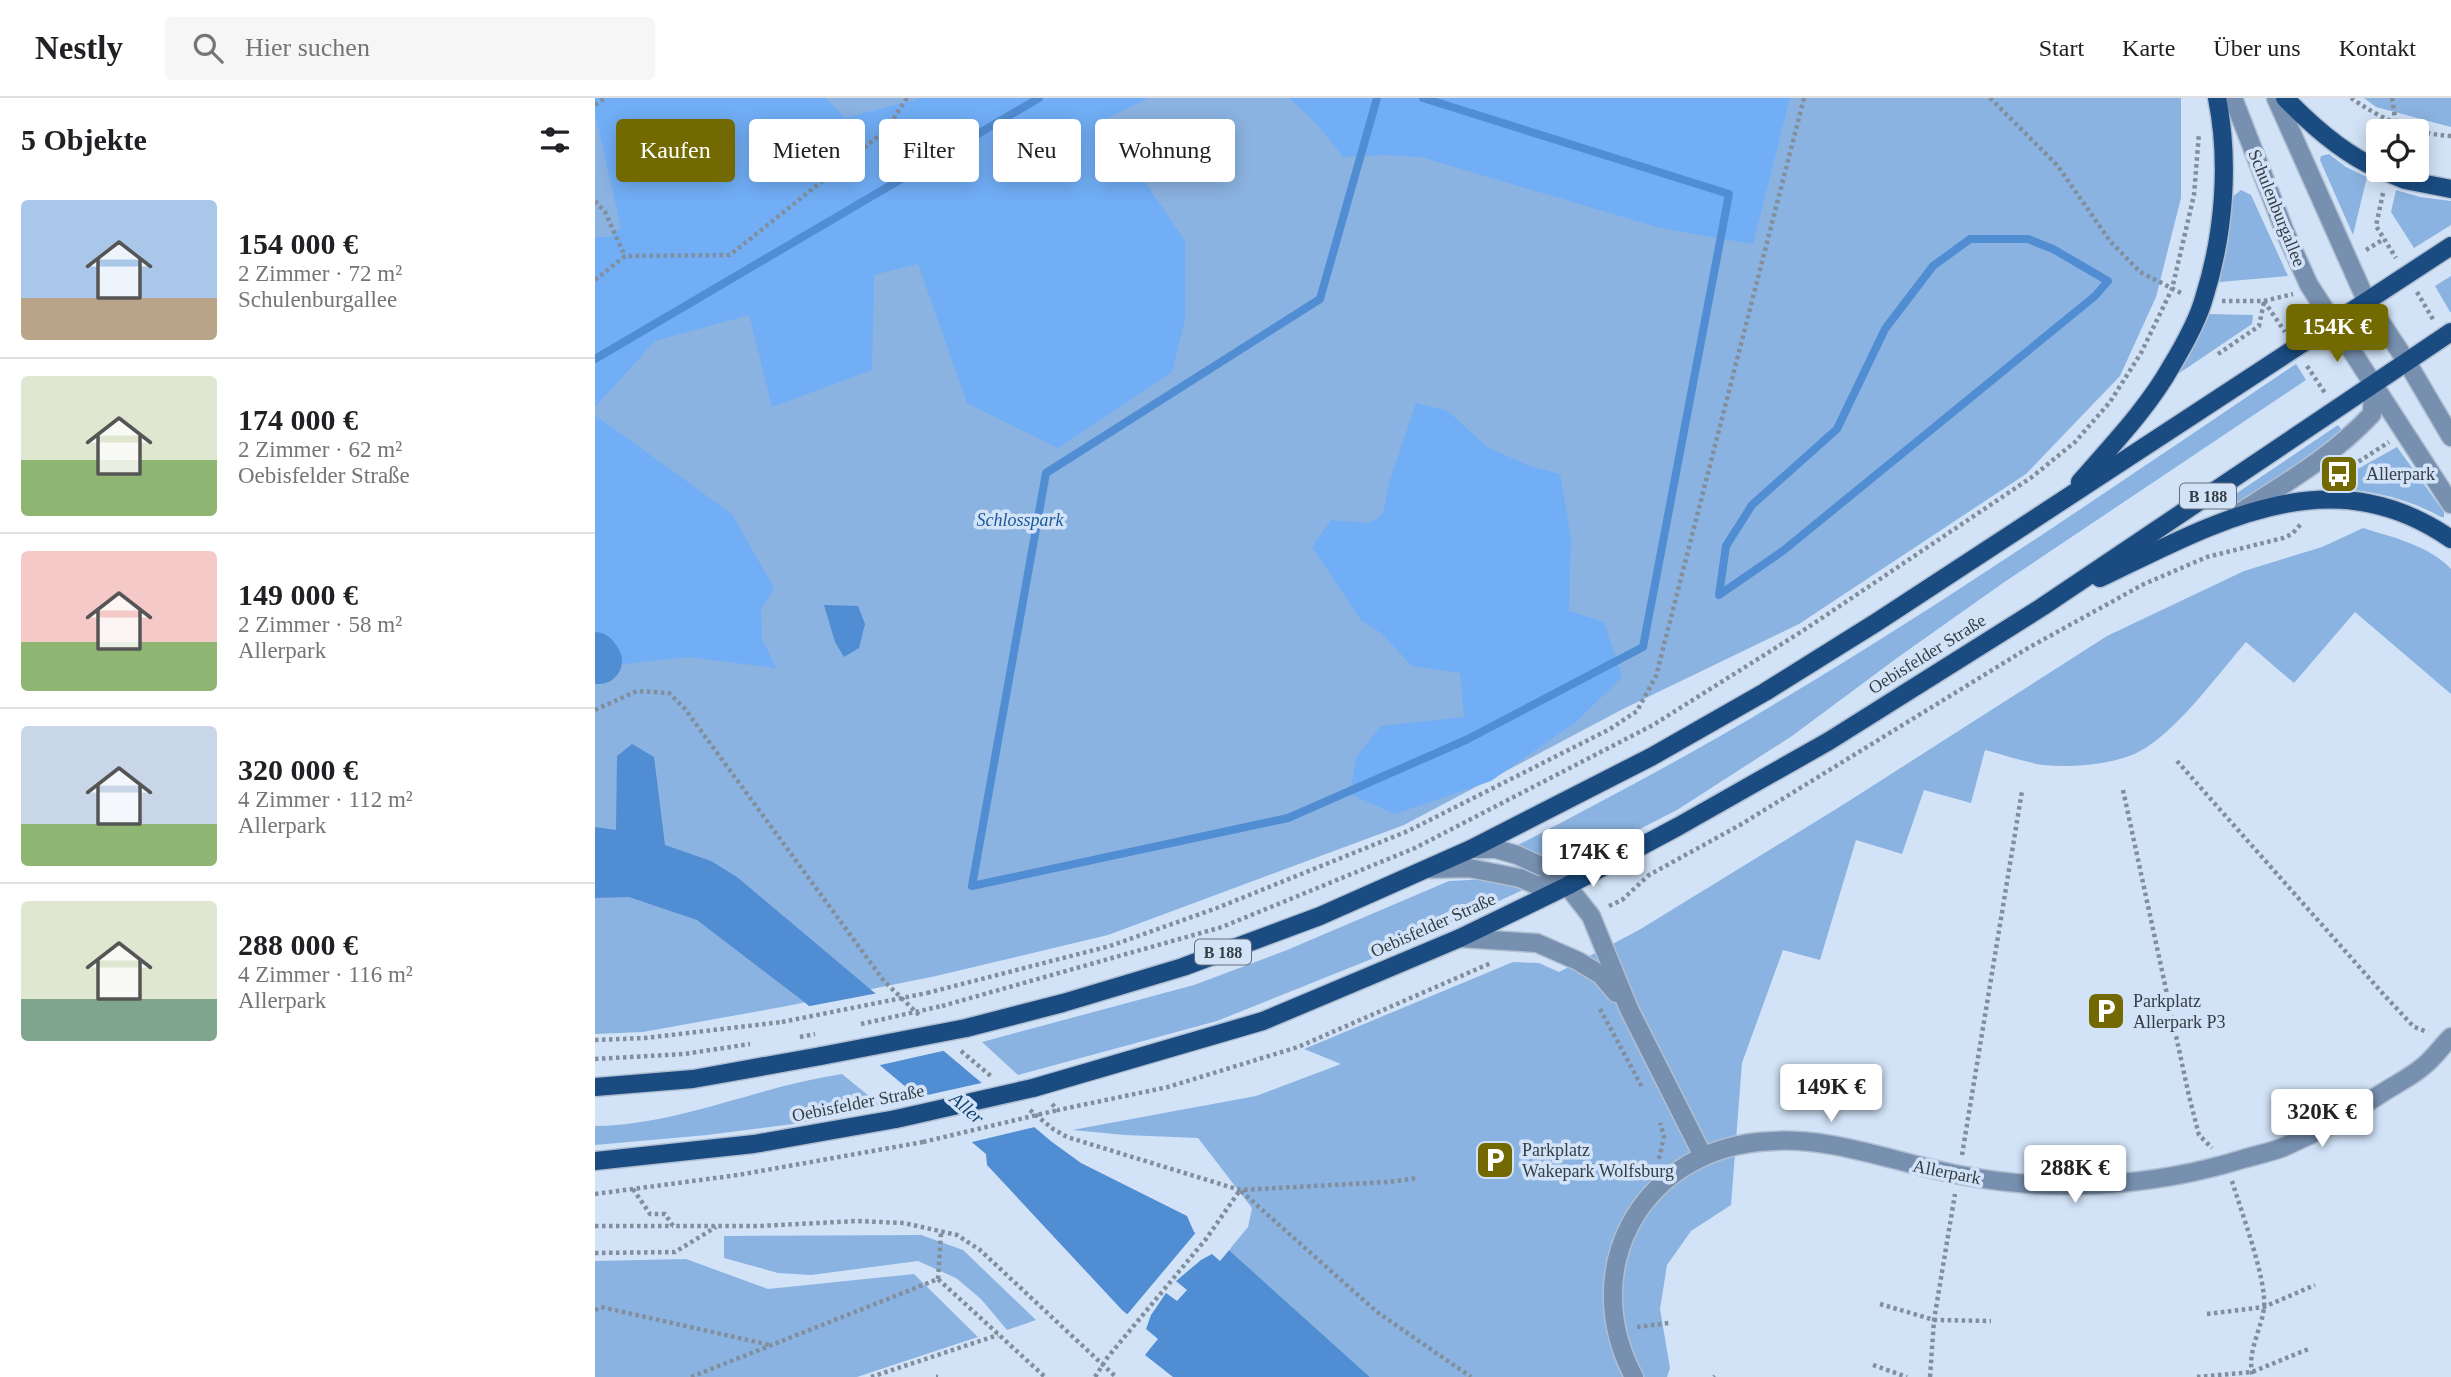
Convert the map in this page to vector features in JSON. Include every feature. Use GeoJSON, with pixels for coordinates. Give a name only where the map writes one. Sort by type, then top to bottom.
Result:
{"type":"FeatureCollection","features":[{"type":"Feature","properties":{"kind":"main road"},"geometry":{"type":"LineString","coordinates":[[2066,498],[2134,419],[2171,367],[2204,300],[2220,228],[2223,169],[2221,120],[2217,98]]}},
{"type":"Feature","properties":{"kind":"main road"},"geometry":{"type":"LineString","coordinates":[[2285,98],[2301,114],[2366,163]]}},
{"type":"Feature","properties":{"kind":"main road"},"geometry":{"type":"LineString","coordinates":[[2414,182],[2451,190]]}},
{"type":"Feature","properties":{"kind":"main road","name":"B 188"},"geometry":{"type":"LineString","coordinates":[[595,1087],[693,1079],[966,1028],[1063,1003],[1183,967],[1320,916],[1429,869],[1651,757],[1765,692],[1877,622],[2451,246]]}},
{"type":"Feature","properties":{"kind":"main road","name":"B 188"},"geometry":{"type":"LineString","coordinates":[[2373,385],[2451,332]]}},
{"type":"Feature","properties":{"kind":"main road","name":"Oebisfelder Straße"},"geometry":{"type":"LineString","coordinates":[[595,1161],[754,1144],[896,1119],[1033,1088],[1263,1021],[1460,937],[1567,886],[1829,741],[2042,607],[2373,385]]}},
{"type":"Feature","properties":{"kind":"main road"},"geometry":{"type":"LineString","coordinates":[[2042,607],[2234,516],[2281,504],[2336,499],[2377,505],[2398,511],[2451,539]]}},
{"type":"Feature","properties":{"kind":"street","name":"Schulenburgallee"},"geometry":{"type":"LineString","coordinates":[[2232,98],[2309,285],[2373,385]]}},
{"type":"Feature","properties":{"kind":"street"},"geometry":{"type":"LineString","coordinates":[[2276,98],[2366,300],[2407,362],[2451,437]]}},
{"type":"Feature","properties":{"kind":"street"},"geometry":{"type":"LineString","coordinates":[[2234,516],[2326,456],[2353,435],[2372,414],[2373,385]]}},
{"type":"Feature","properties":{"kind":"street"},"geometry":{"type":"LineString","coordinates":[[2373,385],[2451,504]]}},
{"type":"Feature","properties":{"kind":"street"},"geometry":{"type":"LineString","coordinates":[[1471,849],[1496,849],[1517,855],[1558,874],[1591,916],[1629,1009],[1703,1156]]}},
{"type":"Feature","properties":{"kind":"street"},"geometry":{"type":"LineString","coordinates":[[1429,869],[1480,869],[1520,878],[1536,885],[1567,886]]}},
{"type":"Feature","properties":{"kind":"street"},"geometry":{"type":"LineString","coordinates":[[1460,937],[1537,943],[1578,961],[1601,975],[1629,1009]]}},
{"type":"Feature","properties":{"kind":"street","name":"Allerpark"},"geometry":{"type":"LineString","coordinates":[[1633,1377],[1622,1355],[1615,1329],[1612,1285],[1619,1254],[1629,1224],[1648,1196],[1680,1168],[1703,1156],[1756,1142],[1798,1139],[1841,1145],[1896,1161],[2011,1184],[2066,1186],[2130,1182],[2192,1173],[2283,1147],[2354,1112],[2425,1065],[2450,1038]]}},
{"type":"Feature","properties":{"kind":"path"},"geometry":{"type":"LineString","coordinates":[[595,105],[605,98]]}},
{"type":"Feature","properties":{"kind":"path"},"geometry":{"type":"LineString","coordinates":[[595,280],[625,256],[730,256],[886,130],[907,98]]}},
{"type":"Feature","properties":{"kind":"path"},"geometry":{"type":"LineString","coordinates":[[595,1040],[645,1038],[782,1022],[927,993],[1110,946],[1230,903],[1408,831],[1610,729],[1637,711],[1656,676],[1804,98]]}},
{"type":"Feature","properties":{"kind":"path"},"geometry":{"type":"LineString","coordinates":[[1990,98],[2057,164],[2111,241],[2140,272],[2192,298],[2204,300],[2264,301],[2290,296],[2309,285]]}},
{"type":"Feature","properties":{"kind":"path"},"geometry":{"type":"LineString","coordinates":[[2351,98],[2386,119]]}},
{"type":"Feature","properties":{"kind":"path"},"geometry":{"type":"LineString","coordinates":[[2392,98],[2395,119]]}},
{"type":"Feature","properties":{"kind":"path"},"geometry":{"type":"LineString","coordinates":[[852,1026],[942,1006],[1222,927],[1415,848],[1653,725],[1804,630],[1953,531],[2032,477],[2075,442],[2111,402],[2141,353],[2172,289],[2194,195],[2200,121]]}},
{"type":"Feature","properties":{"kind":"path"},"geometry":{"type":"LineString","coordinates":[[2429,135],[2451,136]]}},
{"type":"Feature","properties":{"kind":"path"},"geometry":{"type":"LineString","coordinates":[[595,201],[605,212],[625,256]]}},
{"type":"Feature","properties":{"kind":"path"},"geometry":{"type":"LineString","coordinates":[[2349,261],[2384,239]]}},
{"type":"Feature","properties":{"kind":"path"},"geometry":{"type":"LineString","coordinates":[[2264,301],[2336,410]]}},
{"type":"Feature","properties":{"kind":"path"},"geometry":{"type":"LineString","coordinates":[[2218,354],[2259,326],[2264,301]]}},
{"type":"Feature","properties":{"kind":"path"},"geometry":{"type":"LineString","coordinates":[[2353,435],[2368,456]]}},
{"type":"Feature","properties":{"kind":"path"},"geometry":{"type":"LineString","coordinates":[[595,710],[638,691],[669,693],[685,709],[884,981],[929,1023]]}},
{"type":"Feature","properties":{"kind":"path"},"geometry":{"type":"LineString","coordinates":[[2177,761],[2414,1027],[2450,1038]]}},
{"type":"Feature","properties":{"kind":"path"},"geometry":{"type":"LineString","coordinates":[[2123,790],[2199,1135],[2227,1164],[2259,1274],[2264,1307],[2253,1341],[2253,1375]]}},
{"type":"Feature","properties":{"kind":"path"},"geometry":{"type":"LineString","coordinates":[[1930,1377],[1934,1320],[2022,791]]}},
{"type":"Feature","properties":{"kind":"path"},"geometry":{"type":"LineString","coordinates":[[1598,1004],[1646,1095]]}},
{"type":"Feature","properties":{"kind":"path"},"geometry":{"type":"LineString","coordinates":[[787,1039],[826,1032]]}},
{"type":"Feature","properties":{"kind":"path"},"geometry":{"type":"LineString","coordinates":[[595,1059],[684,1054],[761,1043]]}},
{"type":"Feature","properties":{"kind":"path"},"geometry":{"type":"LineString","coordinates":[[960,1050],[1001,1085]]}},
{"type":"Feature","properties":{"kind":"path"},"geometry":{"type":"LineString","coordinates":[[1022,1103],[1067,1138],[1240,1190],[1418,1178]]}},
{"type":"Feature","properties":{"kind":"path"},"geometry":{"type":"LineString","coordinates":[[595,1194],[738,1175],[923,1142],[1059,1110]]}},
{"type":"Feature","properties":{"kind":"path"},"geometry":{"type":"LineString","coordinates":[[1658,1162],[1664,1136],[1659,1117]]}},
{"type":"Feature","properties":{"kind":"path"},"geometry":{"type":"LineString","coordinates":[[633,1189],[650,1214],[665,1214],[673,1226]]}},
{"type":"Feature","properties":{"kind":"path"},"geometry":{"type":"LineString","coordinates":[[1095,1377],[1206,1239],[1240,1190]]}},
{"type":"Feature","properties":{"kind":"path"},"geometry":{"type":"LineString","coordinates":[[1240,1190],[1377,1312],[1471,1377]]}},
{"type":"Feature","properties":{"kind":"path"},"geometry":{"type":"LineString","coordinates":[[595,1226],[759,1226],[856,1221],[904,1223],[957,1235],[980,1250],[1116,1377]]}},
{"type":"Feature","properties":{"kind":"path"},"geometry":{"type":"LineString","coordinates":[[595,1253],[675,1252],[717,1226]]}},
{"type":"Feature","properties":{"kind":"path"},"geometry":{"type":"LineString","coordinates":[[938,1279],[941,1233]]}},
{"type":"Feature","properties":{"kind":"path"},"geometry":{"type":"LineString","coordinates":[[938,1279],[1045,1377]]}},
{"type":"Feature","properties":{"kind":"path"},"geometry":{"type":"LineString","coordinates":[[691,1377],[938,1279]]}},
{"type":"Feature","properties":{"kind":"path"},"geometry":{"type":"LineString","coordinates":[[2207,1314],[2264,1307],[2315,1285]]}},
{"type":"Feature","properties":{"kind":"path"},"geometry":{"type":"LineString","coordinates":[[1879,1304],[1934,1320],[1991,1321]]}},
{"type":"Feature","properties":{"kind":"path"},"geometry":{"type":"LineString","coordinates":[[595,1310],[601,1307],[771,1345]]}},
{"type":"Feature","properties":{"kind":"path"},"geometry":{"type":"LineString","coordinates":[[870,1377],[999,1335]]}},
{"type":"Feature","properties":{"kind":"path"},"geometry":{"type":"LineString","coordinates":[[2197,1377],[2253,1375],[2311,1348]]}},
{"type":"Feature","properties":{"kind":"path"},"geometry":{"type":"LineString","coordinates":[[1873,1365],[1907,1377]]}},
{"type":"Feature","properties":{"kind":"green space","name":"Schlosspark"},"geometry":{"type":"Polygon","coordinates":[[[595,98],[2181,98],[2181,198],[2156,297],[2120,376],[2026,474],[1799,624],[1623,709],[1404,825],[1108,935],[936,976],[787,1006],[643,1032],[595,1034],[595,98]]]}},
{"type":"Feature","properties":{"kind":"green space"},"geometry":{"type":"Polygon","coordinates":[[[2364,98],[2451,98],[2451,127],[2429,119],[2376,107],[2364,98]]]}},
{"type":"Feature","properties":{"kind":"green space"},"geometry":{"type":"Polygon","coordinates":[[[2329,154],[2346,167],[2366,177],[2353,235],[2320,160],[2321,156],[2329,154]]]}},
{"type":"Feature","properties":{"kind":"green space"},"geometry":{"type":"Polygon","coordinates":[[[2241,190],[2251,195],[2288,276],[2220,282],[2217,277],[2231,198],[2241,190]]]}},
{"type":"Feature","properties":{"kind":"green space"},"geometry":{"type":"Polygon","coordinates":[[[2396,190],[2420,197],[2451,201],[2451,225],[2414,248],[2391,212],[2396,190]]]}},
{"type":"Feature","properties":{"kind":"green space"},"geometry":{"type":"Polygon","coordinates":[[[2451,276],[2451,312],[2450,312],[2435,286],[2451,276]]]}},
{"type":"Feature","properties":{"kind":"green space"},"geometry":{"type":"Polygon","coordinates":[[[2204,315],[2253,315],[2252,324],[2175,376],[2204,315]]]}},
{"type":"Feature","properties":{"kind":"green space"},"geometry":{"type":"Polygon","coordinates":[[[2296,364],[2306,380],[2003,583],[1792,736],[1677,810],[1567,866],[1518,845],[1742,724],[1840,665],[2037,538],[2296,364]]]}},
{"type":"Feature","properties":{"kind":"green space"},"geometry":{"type":"Polygon","coordinates":[[[2338,425],[2344,433],[2319,451],[2249,497],[2224,506],[2225,501],[2338,425]]]}},
{"type":"Feature","properties":{"kind":"green space"},"geometry":{"type":"Polygon","coordinates":[[[2397,447],[2444,512],[2444,517],[2388,496],[2332,488],[2338,480],[2397,447]]]}},
{"type":"Feature","properties":{"kind":"green space"},"geometry":{"type":"Polygon","coordinates":[[[2363,528],[2422,548],[2451,569],[2451,694],[2355,612],[2294,683],[2246,642],[2178,721],[2162,736],[2132,755],[2100,763],[2054,766],[1985,750],[1971,803],[1924,790],[1902,854],[1856,840],[1820,960],[1783,950],[1742,1063],[1731,1205],[1691,1231],[1667,1265],[1660,1309],[1670,1368],[1667,1377],[1370,1377],[1229,1250],[1248,1227],[1252,1208],[1198,1138],[1072,1130],[1256,1096],[1341,1064],[1304,1049],[1513,962],[1539,963],[1559,972],[1639,930],[1841,806],[2107,636],[2244,571],[2322,547],[2363,528]]]}},
{"type":"Feature","properties":{"kind":"green space"},"geometry":{"type":"Polygon","coordinates":[[[1489,879],[1523,890],[1369,960],[1217,1021],[1018,1075],[982,1042],[1194,985],[1287,950],[1449,881],[1489,879]]]}},
{"type":"Feature","properties":{"kind":"green space"},"geometry":{"type":"Polygon","coordinates":[[[842,1074],[880,1105],[801,1123],[595,1145],[595,1126],[657,1119],[842,1074]]]}},
{"type":"Feature","properties":{"kind":"green space"},"geometry":{"type":"Polygon","coordinates":[[[921,1235],[963,1250],[1036,1320],[1007,1330],[981,1299],[956,1278],[918,1261],[811,1275],[778,1273],[724,1258],[724,1236],[921,1235]]]}},
{"type":"Feature","properties":{"kind":"green space"},"geometry":{"type":"Polygon","coordinates":[[[686,1259],[768,1289],[914,1274],[978,1337],[857,1377],[595,1377],[595,1261],[686,1259]]]}},
{"type":"Feature","properties":{"kind":"shaded area"},"geometry":{"type":"Polygon","coordinates":[[[595,98],[826,98],[845,118],[922,98],[1149,98],[1105,119],[1095,119],[1095,182],[1145,182],[1185,241],[1185,319],[1172,372],[1058,448],[967,403],[918,264],[874,275],[872,370],[772,407],[749,315],[655,341],[595,407],[595,237],[610,237],[621,228],[595,114],[595,98]]]}},
{"type":"Feature","properties":{"kind":"shaded area"},"geometry":{"type":"Polygon","coordinates":[[[1289,98],[1790,98],[1753,244],[1660,228],[1421,157],[1343,157],[1317,124],[1289,98]]]}},
{"type":"Feature","properties":{"kind":"shaded area"},"geometry":{"type":"Polygon","coordinates":[[[1416,403],[1448,411],[1487,447],[1530,466],[1560,474],[1571,538],[1569,611],[1604,622],[1622,677],[1576,722],[1491,781],[1395,814],[1350,794],[1356,757],[1381,726],[1464,717],[1460,673],[1412,666],[1381,633],[1361,620],[1312,547],[1331,520],[1369,523],[1383,514],[1389,483],[1416,403]]]}},
{"type":"Feature","properties":{"kind":"shaded area"},"geometry":{"type":"Polygon","coordinates":[[[595,415],[732,514],[774,588],[761,610],[762,639],[776,668],[688,657],[595,667],[595,415]]]}},
{"type":"Feature","properties":{"kind":"water"},"geometry":{"type":"Polygon","coordinates":[[[824,605],[858,606],[865,624],[859,648],[844,657],[835,642],[824,605]]]}},
{"type":"Feature","properties":{"kind":"water"},"geometry":{"type":"Polygon","coordinates":[[[632,744],[654,757],[665,845],[711,861],[737,877],[1052,1142],[1081,1163],[1187,1216],[1194,1232],[1220,1251],[1229,1250],[1370,1377],[1173,1377],[1145,1355],[1157,1339],[1122,1310],[987,1165],[986,1154],[803,1001],[697,920],[629,897],[595,898],[595,827],[616,830],[617,756],[632,744]]]}},
{"type":"Feature","properties":{"kind":"pier"},"geometry":{"type":"Polygon","coordinates":[[[878,993],[947,1050],[876,1066],[805,1007],[878,993]]]}},
{"type":"Feature","properties":{"kind":"pier"},"geometry":{"type":"Polygon","coordinates":[[[986,1082],[1039,1126],[968,1143],[914,1098],[986,1082]]]}},
{"type":"Feature","properties":{"kind":"pier"},"geometry":{"type":"Polygon","coordinates":[[[1198,1230],[1221,1248],[1231,1248],[1220,1261],[1212,1254],[1176,1281],[1187,1290],[1177,1301],[1166,1293],[1151,1315],[1146,1329],[1158,1339],[1143,1357],[1142,1353],[1153,1340],[1125,1317],[1198,1230]]]}},
{"type":"Feature","properties":{"kind":"waterway"},"geometry":{"type":"LineString","coordinates":[[595,359],[1039,98]]}},
{"type":"Feature","properties":{"kind":"waterway"},"geometry":{"type":"LineString","coordinates":[[1377,98],[1320,299],[1046,473],[972,886],[1288,818],[1466,740],[1643,647],[1729,194],[1423,98]]}},
{"type":"Feature","properties":{"kind":"waterway"},"geometry":{"type":"LineString","coordinates":[[1970,239],[2028,239],[2053,249],[2108,281],[2095,296],[1784,550],[1719,595],[1726,546],[1752,505],[1837,429],[1885,329],[1933,266],[1970,239]]}},
{"type":"Feature","properties":{"kind":"waterway","name":"Aller"},"geometry":{"type":"LineString","coordinates":[[595,655],[599,661]]}},
{"type":"Feature","properties":{"kind":"place","name":"Allerpark"},"geometry":{"type":"Point","coordinates":[2339,474]}},
{"type":"Feature","properties":{"kind":"place","name":"Parkplatz Allerpark P3"},"geometry":{"type":"Point","coordinates":[2106,1011]}},
{"type":"Feature","properties":{"kind":"place","name":"Parkplatz Wakepark Wolfsburg"},"geometry":{"type":"Point","coordinates":[1495,1160]}}]}
